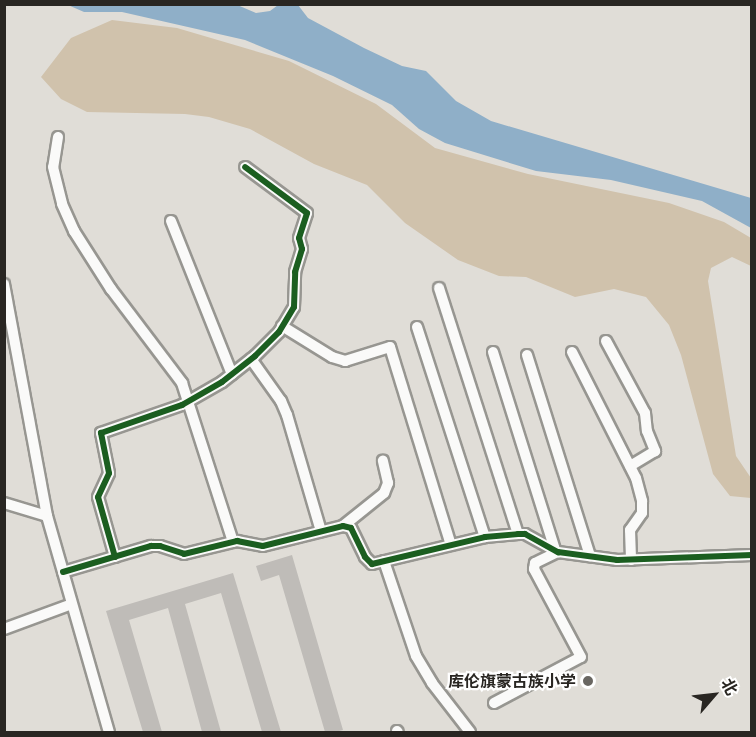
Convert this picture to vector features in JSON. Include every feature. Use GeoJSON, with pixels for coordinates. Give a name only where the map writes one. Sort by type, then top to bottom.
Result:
{"type":"FeatureCollection","features":[{"type":"Feature","properties":{"kind":"street"},"geometry":{"type":"LineString","coordinates":[[58,137],[53,167],[62,204],[74,231],[111,289],[182,383],[233,542]]}},
{"type":"Feature","properties":{"kind":"street"},"geometry":{"type":"LineString","coordinates":[[115,557],[98,497],[110,473],[101,433],[159,414],[187,401],[232,374],[251,359],[282,326],[294,307],[295,272],[302,249],[299,238],[307,213],[245,167]]}},
{"type":"Feature","properties":{"kind":"street"},"geometry":{"type":"LineString","coordinates":[[171,221],[232,374]]}},
{"type":"Feature","properties":{"kind":"street"},"geometry":{"type":"LineString","coordinates":[[4,284],[47,516],[109,732]]}},
{"type":"Feature","properties":{"kind":"street"},"geometry":{"type":"LineString","coordinates":[[439,288],[518,534]]}},
{"type":"Feature","properties":{"kind":"street"},"geometry":{"type":"LineString","coordinates":[[282,326],[332,357],[345,361],[390,347],[451,545]]}},
{"type":"Feature","properties":{"kind":"street"},"geometry":{"type":"LineString","coordinates":[[417,327],[484,537]]}},
{"type":"Feature","properties":{"kind":"street"},"geometry":{"type":"LineString","coordinates":[[606,341],[645,413],[647,431],[655,452],[630,466]]}},
{"type":"Feature","properties":{"kind":"street"},"geometry":{"type":"LineString","coordinates":[[493,352],[557,551]]}},
{"type":"Feature","properties":{"kind":"street"},"geometry":{"type":"LineString","coordinates":[[572,352],[630,466],[642,501],[642,513],[630,530],[631,560]]}},
{"type":"Feature","properties":{"kind":"street"},"geometry":{"type":"LineString","coordinates":[[527,356],[590,556]]}},
{"type":"Feature","properties":{"kind":"street"},"geometry":{"type":"LineString","coordinates":[[251,359],[281,401],[287,415],[321,531]]}},
{"type":"Feature","properties":{"kind":"street"},"geometry":{"type":"LineString","coordinates":[[63,572],[160,546],[184,554],[233,542],[262,546],[343,526],[384,493],[388,483],[383,461]]}},
{"type":"Feature","properties":{"kind":"street"},"geometry":{"type":"LineString","coordinates":[[4,504],[47,516]]}},
{"type":"Feature","properties":{"kind":"street"},"geometry":{"type":"LineString","coordinates":[[343,526],[351,528],[365,557],[372,564],[484,537],[518,534],[525,534],[557,551],[631,560],[752,555]]}},
{"type":"Feature","properties":{"kind":"street"},"geometry":{"type":"LineString","coordinates":[[494,703],[581,657],[534,569],[535,563],[557,551]]}},
{"type":"Feature","properties":{"kind":"street"},"geometry":{"type":"LineString","coordinates":[[384,561],[416,656],[432,683],[470,732]]}},
{"type":"Feature","properties":{"kind":"street"},"geometry":{"type":"LineString","coordinates":[[4,629],[72,604]]}},
{"type":"Feature","properties":{"kind":"shaded area"},"geometry":{"type":"Polygon","coordinates":[[[112,20],[177,28],[289,61],[376,104],[435,148],[528,174],[669,203],[724,222],[751,238],[751,266],[732,257],[711,268],[708,281],[736,456],[751,478],[751,498],[730,496],[713,474],[681,355],[669,325],[646,297],[614,289],[575,297],[526,277],[499,276],[458,260],[405,223],[367,185],[314,164],[250,129],[209,117],[185,114],[87,112],[61,99],[41,77],[71,38],[112,20]]]}},
{"type":"Feature","properties":{"kind":"water"},"geometry":{"type":"Polygon","coordinates":[[[235,4],[256,13],[270,11],[278,5],[298,5],[308,18],[364,48],[402,66],[426,71],[456,101],[491,121],[751,198],[751,228],[702,201],[611,180],[536,171],[445,143],[419,129],[392,105],[333,76],[245,40],[122,12],[84,12],[68,5],[235,4]]]}},
{"type":"Feature","properties":{"kind":"building"},"geometry":{"type":"Polygon","coordinates":[[[292,555],[343,730],[325,732],[279,575],[261,581],[256,566],[292,555]]]}},
{"type":"Feature","properties":{"kind":"building"},"geometry":{"type":"Polygon","coordinates":[[[233,573],[281,732],[262,732],[221,593],[185,604],[221,732],[202,732],[168,608],[129,620],[162,732],[143,732],[106,611],[233,573]]]}},
{"type":"Feature","properties":{"kind":"cycle path"},"geometry":{"type":"LineString","coordinates":[[115,557],[98,497],[109,473],[101,433],[182,405],[222,382],[255,356],[279,332],[294,307],[295,272],[302,249],[299,238],[307,213],[245,167]]}},
{"type":"Feature","properties":{"kind":"cycle path"},"geometry":{"type":"LineString","coordinates":[[63,572],[151,546],[160,546],[184,554],[237,541],[263,546],[343,526],[351,528],[365,557],[372,564],[485,537],[518,534],[525,534],[558,552],[617,560],[752,555]]}},
{"type":"Feature","properties":{"kind":"place","name":"库伦旗蒙古族小学"},"geometry":{"type":"Point","coordinates":[588,681]}}]}
